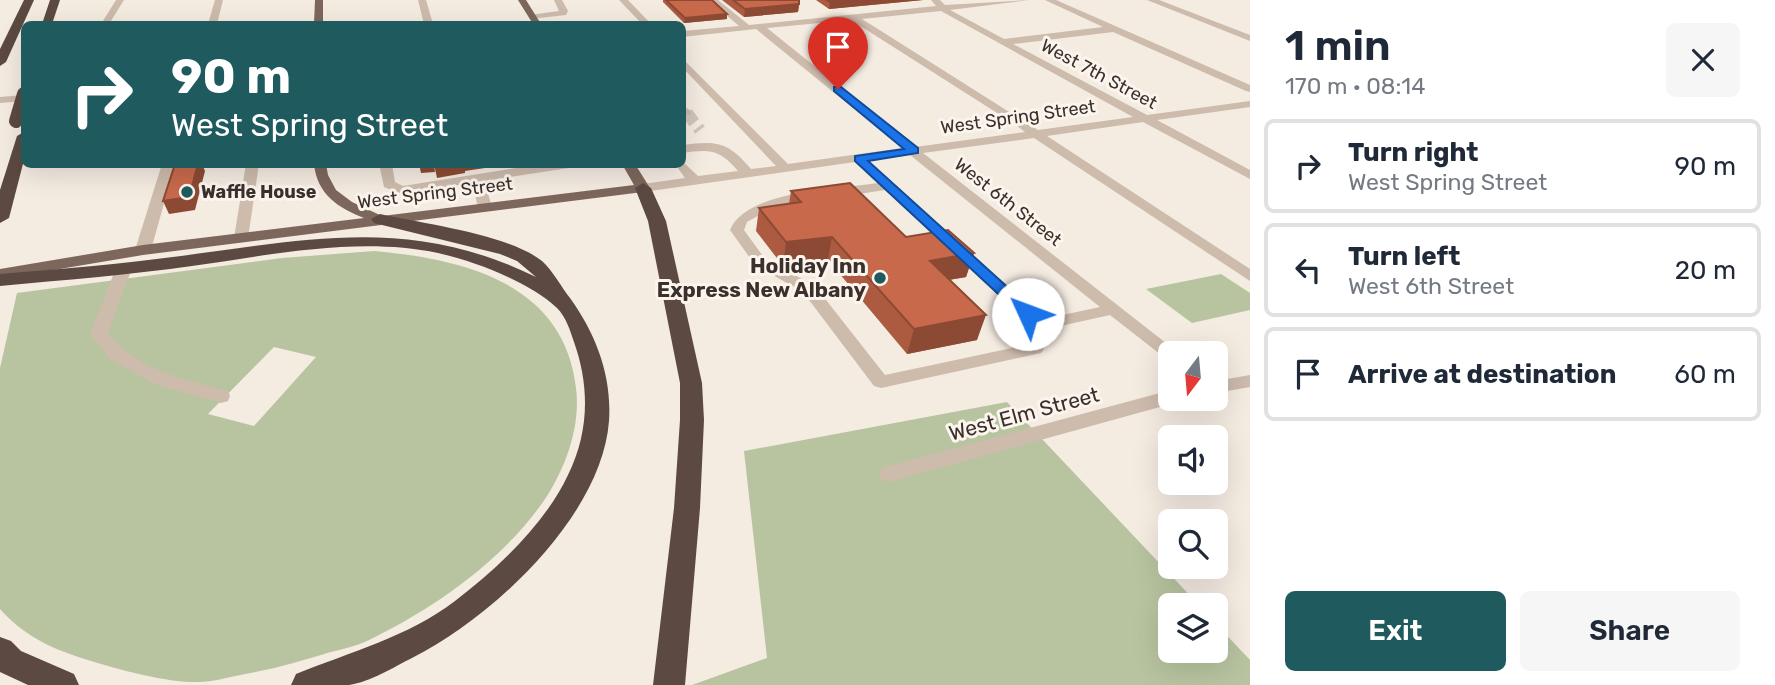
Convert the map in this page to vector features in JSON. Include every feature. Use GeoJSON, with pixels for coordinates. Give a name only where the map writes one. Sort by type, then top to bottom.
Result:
{"type":"FeatureCollection","features":[{"type":"Feature","properties":{"kind":"highway"},"geometry":{"type":"LineString","coordinates":[[0,62],[29,0]]}},
{"type":"Feature","properties":{"kind":"highway"},"geometry":{"type":"LineString","coordinates":[[49,21],[59,5]]}},
{"type":"Feature","properties":{"kind":"highway"},"geometry":{"type":"LineString","coordinates":[[0,169],[21,105]]}},
{"type":"Feature","properties":{"kind":"highway"},"geometry":{"type":"LineString","coordinates":[[0,218],[21,146]]}},
{"type":"Feature","properties":{"kind":"highway"},"geometry":{"type":"LineString","coordinates":[[643,188],[657,221],[691,383],[692,420],[687,508],[669,685]]}},
{"type":"Feature","properties":{"kind":"highway"},"geometry":{"type":"LineString","coordinates":[[307,685],[396,651],[443,626],[482,597],[539,542],[568,503],[589,458],[599,417],[596,378],[586,344],[564,303],[535,264],[480,242],[380,219]]}},
{"type":"Feature","properties":{"kind":"highway"},"geometry":{"type":"LineString","coordinates":[[0,280],[351,243],[391,243],[432,247],[469,256],[504,269],[564,303]]}},
{"type":"Feature","properties":{"kind":"highway"},"geometry":{"type":"LineString","coordinates":[[0,652],[10,661],[63,685]]}},
{"type":"Feature","properties":{"kind":"main road"},"geometry":{"type":"LineString","coordinates":[[319,0],[319,21]]}},
{"type":"Feature","properties":{"kind":"main road"},"geometry":{"type":"LineString","coordinates":[[522,0],[535,21]]}},
{"type":"Feature","properties":{"kind":"main road"},"geometry":{"type":"LineString","coordinates":[[321,168],[323,183],[335,198],[380,219]]}},
{"type":"Feature","properties":{"kind":"main road"},"geometry":{"type":"LineString","coordinates":[[630,168],[643,188]]}},
{"type":"Feature","properties":{"kind":"main road","name":"West Spring Street"},"geometry":{"type":"LineString","coordinates":[[0,274],[143,250],[643,188]]}},
{"type":"Feature","properties":{"kind":"street"},"geometry":{"type":"LineString","coordinates":[[107,21],[120,0]]}},
{"type":"Feature","properties":{"kind":"street"},"geometry":{"type":"LineString","coordinates":[[213,21],[219,0]]}},
{"type":"Feature","properties":{"kind":"street"},"geometry":{"type":"LineString","coordinates":[[422,0],[428,21]]}},
{"type":"Feature","properties":{"kind":"street"},"geometry":{"type":"LineString","coordinates":[[535,21],[563,13],[558,0]]}},
{"type":"Feature","properties":{"kind":"street"},"geometry":{"type":"LineString","coordinates":[[623,0],[644,21]]}},
{"type":"Feature","properties":{"kind":"street","name":"West 6th Street"},"geometry":{"type":"LineString","coordinates":[[713,0],[914,151],[1158,344]]}},
{"type":"Feature","properties":{"kind":"street"},"geometry":{"type":"LineString","coordinates":[[686,34],[853,17],[940,4],[1025,0]]}},
{"type":"Feature","properties":{"kind":"street"},"geometry":{"type":"LineString","coordinates":[[1049,0],[1250,89]]}},
{"type":"Feature","properties":{"kind":"street"},"geometry":{"type":"LineString","coordinates":[[1151,0],[1250,38]]}},
{"type":"Feature","properties":{"kind":"street","name":"West 7th Street"},"geometry":{"type":"LineString","coordinates":[[940,4],[1001,42],[1250,175]]}},
{"type":"Feature","properties":{"kind":"street"},"geometry":{"type":"LineString","coordinates":[[853,17],[1250,276]]}},
{"type":"Feature","properties":{"kind":"street"},"geometry":{"type":"LineString","coordinates":[[1001,42],[1114,29]]}},
{"type":"Feature","properties":{"kind":"street"},"geometry":{"type":"LineString","coordinates":[[686,65],[786,169]]}},
{"type":"Feature","properties":{"kind":"street"},"geometry":{"type":"LineString","coordinates":[[0,100],[21,96]]}},
{"type":"Feature","properties":{"kind":"street","name":"West Spring Street"},"geometry":{"type":"LineString","coordinates":[[643,188],[1250,104]]}},
{"type":"Feature","properties":{"kind":"street"},"geometry":{"type":"LineString","coordinates":[[700,130],[712,145],[736,160],[748,174]]}},
{"type":"Feature","properties":{"kind":"street"},"geometry":{"type":"LineString","coordinates":[[686,145],[712,145]]}},
{"type":"Feature","properties":{"kind":"street"},"geometry":{"type":"LineString","coordinates":[[859,159],[1041,325]]}},
{"type":"Feature","properties":{"kind":"street"},"geometry":{"type":"LineString","coordinates":[[143,250],[168,168]]}},
{"type":"Feature","properties":{"kind":"street"},"geometry":{"type":"LineString","coordinates":[[241,238],[252,168]]}},
{"type":"Feature","properties":{"kind":"street"},"geometry":{"type":"LineString","coordinates":[[387,168],[389,184],[401,190],[543,168]]}},
{"type":"Feature","properties":{"kind":"street"},"geometry":{"type":"LineString","coordinates":[[684,168],[695,181]]}},
{"type":"Feature","properties":{"kind":"street"},"geometry":{"type":"LineString","coordinates":[[477,178],[485,207]]}},
{"type":"Feature","properties":{"kind":"street"},"geometry":{"type":"LineString","coordinates":[[887,186],[770,203],[741,220],[737,230],[760,262],[809,289],[881,382],[1035,349],[1033,337],[1041,325],[1114,309]]}},
{"type":"Feature","properties":{"kind":"street"},"geometry":{"type":"LineString","coordinates":[[124,268],[99,334],[117,356],[164,381],[221,396]]}},
{"type":"Feature","properties":{"kind":"street"},"geometry":{"type":"LineString","coordinates":[[1228,385],[1250,381]]}},
{"type":"Feature","properties":{"kind":"street","name":"West Elm Street"},"geometry":{"type":"LineString","coordinates":[[888,474],[1158,401]]}},
{"type":"Feature","properties":{"kind":"green space"},"geometry":{"type":"Polygon","coordinates":[[[374,251],[408,255],[474,270],[504,283],[531,301],[552,323],[568,352],[577,403],[570,448],[543,502],[507,545],[486,564],[416,614],[363,643],[277,667],[209,681],[167,680],[83,658],[53,647],[25,632],[0,609],[0,368],[17,293],[282,258],[374,251]],[[274,347],[208,414],[254,426],[316,357],[274,347]]]}},
{"type":"Feature","properties":{"kind":"green space"},"geometry":{"type":"Polygon","coordinates":[[[1221,274],[1250,293],[1250,310],[1192,323],[1146,289],[1221,274]]]}},
{"type":"Feature","properties":{"kind":"green space"},"geometry":{"type":"Polygon","coordinates":[[[1007,402],[1158,562],[1158,579],[1174,579],[1188,593],[1158,593],[1158,663],[1228,663],[1228,637],[1250,660],[1250,685],[692,685],[767,658],[744,451],[1007,402]]]}},
{"type":"Feature","properties":{"kind":"building"},"geometry":{"type":"Polygon","coordinates":[[[666,0],[712,0],[727,14],[685,18],[666,0]]]}},
{"type":"Feature","properties":{"kind":"building"},"geometry":{"type":"Polygon","coordinates":[[[733,0],[799,0],[799,4],[745,9],[733,0]]]}},
{"type":"Feature","properties":{"kind":"building"},"geometry":{"type":"Polygon","coordinates":[[[174,168],[197,168],[189,197],[163,201],[174,168]]]}},
{"type":"Feature","properties":{"kind":"building"},"geometry":{"type":"Polygon","coordinates":[[[850,183],[906,237],[948,230],[974,253],[930,261],[986,315],[914,329],[832,237],[786,242],[759,208],[801,202],[791,191],[850,183]]]}},
{"type":"Feature","properties":{"kind":"tunnel"},"geometry":{"type":"LineString","coordinates":[[687,113],[700,130]]}},
{"type":"Feature","properties":{"kind":"place","name":"Waffle House"},"geometry":{"type":"Point","coordinates":[187,192]}},
{"type":"Feature","properties":{"kind":"place","name":"Holiday Inn Express New Albany"},"geometry":{"type":"Point","coordinates":[880,278]}},
{"type":"Feature","properties":{"kind":"route"},"geometry":{"type":"LineString","coordinates":[[838,89],[914,151],[859,159],[1028,314]]}}]}
